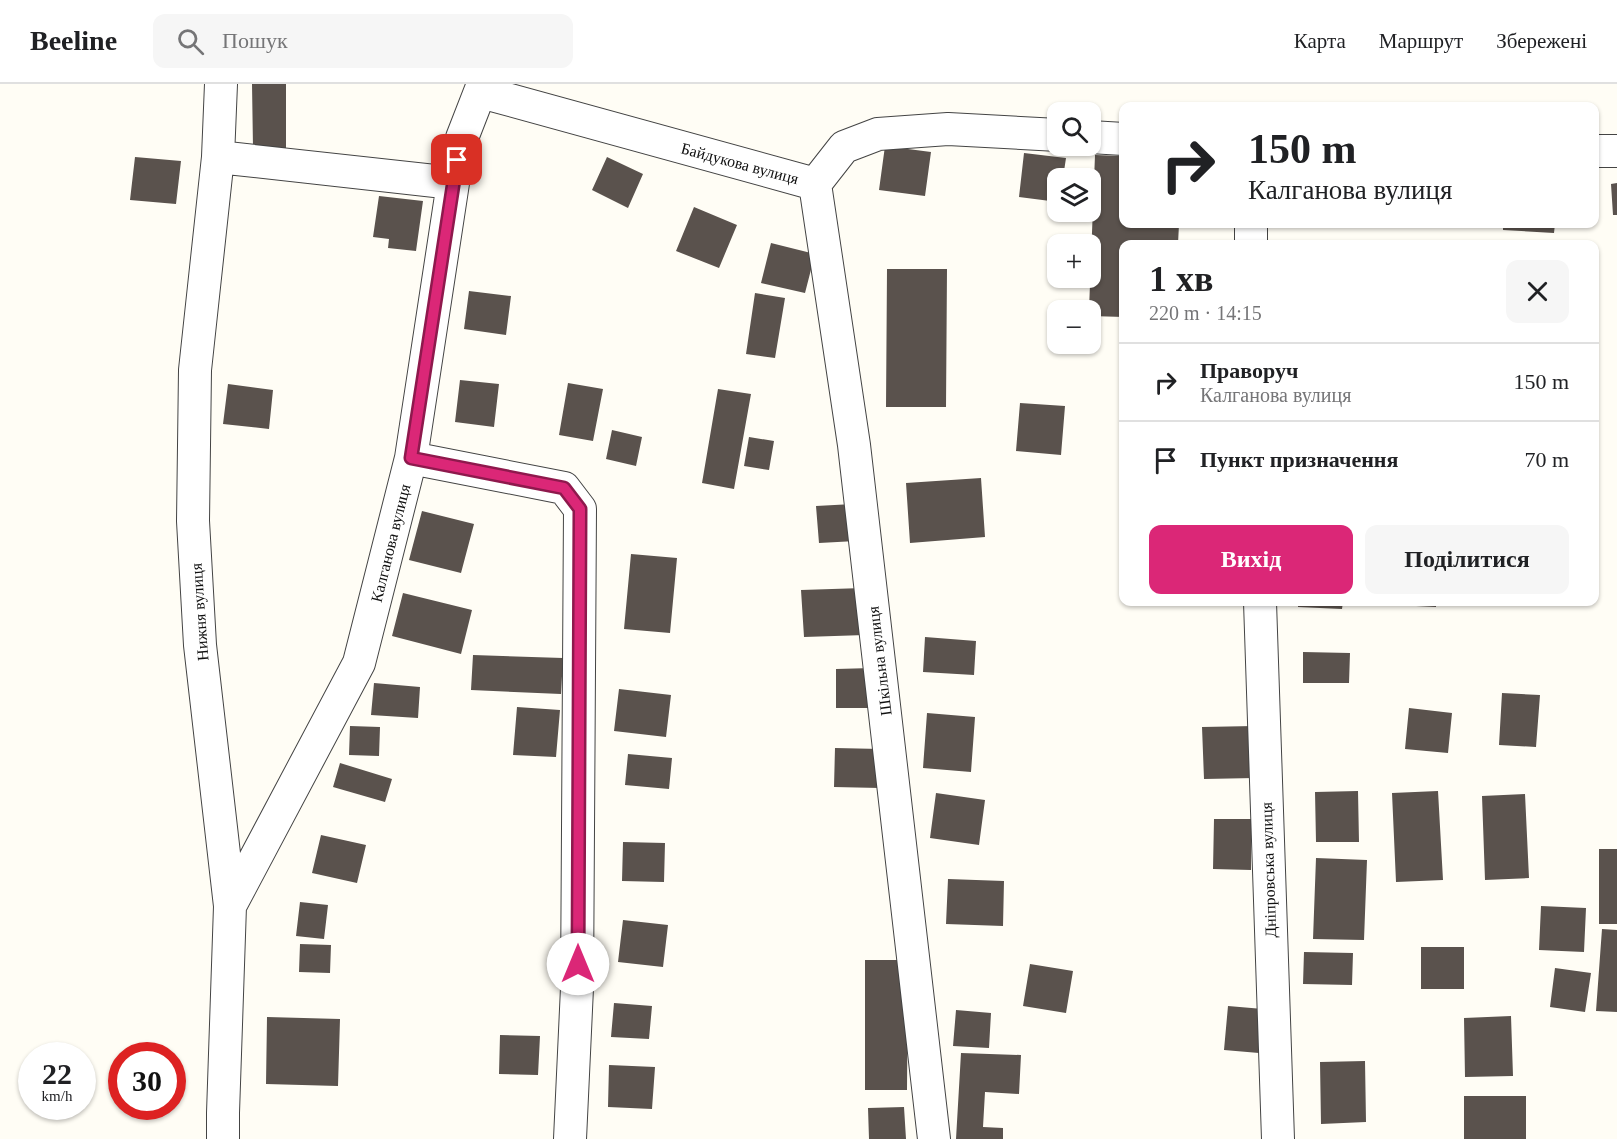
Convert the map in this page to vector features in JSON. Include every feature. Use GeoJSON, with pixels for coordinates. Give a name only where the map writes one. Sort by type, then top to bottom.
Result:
{"type":"FeatureCollection","features":[{"type":"Feature","properties":{"kind":"street","name":"Нижня вулиця"},"geometry":{"type":"LineString","coordinates":[[221,84],[218,157],[195,370],[193,521],[200,645],[231,906],[224,1139]]}},
{"type":"Feature","properties":{"kind":"street","name":"Калганова вулиця"},"geometry":{"type":"LineString","coordinates":[[231,906],[359,663],[411,458],[453,183],[462,138],[482,88]]}},
{"type":"Feature","properties":{"kind":"street","name":"Байдукова вулиця"},"geometry":{"type":"LineString","coordinates":[[482,88],[815,184],[844,147],[878,134],[948,129],[1047,134]]}},
{"type":"Feature","properties":{"kind":"street"},"geometry":{"type":"LineString","coordinates":[[1101,138],[1119,139]]}},
{"type":"Feature","properties":{"kind":"street"},"geometry":{"type":"LineString","coordinates":[[1599,151],[1617,151]]}},
{"type":"Feature","properties":{"kind":"street"},"geometry":{"type":"LineString","coordinates":[[218,157],[453,183]]}},
{"type":"Feature","properties":{"kind":"street","name":"Шкільна вулиця"},"geometry":{"type":"LineString","coordinates":[[815,184],[854,446],[934,1139]]}},
{"type":"Feature","properties":{"kind":"street"},"geometry":{"type":"LineString","coordinates":[[411,458],[564,488],[580,509],[577,988],[570,1139]]}},
{"type":"Feature","properties":{"kind":"street","name":"Дніпровська вулиця"},"geometry":{"type":"LineString","coordinates":[[1260,606],[1278,1139]]}},
{"type":"Feature","properties":{"kind":"building"},"geometry":{"type":"Polygon","coordinates":[[[252,84],[286,84],[286,148],[253,148],[252,84]]]}},
{"type":"Feature","properties":{"kind":"building"},"geometry":{"type":"Polygon","coordinates":[[[885,146],[931,152],[925,196],[879,190],[885,146]]]}},
{"type":"Feature","properties":{"kind":"building"},"geometry":{"type":"Polygon","coordinates":[[[1024,153],[1066,158],[1064,168],[1047,168],[1047,201],[1019,197],[1024,153]]]}},
{"type":"Feature","properties":{"kind":"building"},"geometry":{"type":"Polygon","coordinates":[[[1101,155],[1119,156],[1119,228],[1179,228],[1178,240],[1119,240],[1119,317],[1101,316],[1101,300],[1089,300],[1090,288],[1101,288],[1101,234],[1092,234],[1092,222],[1101,222],[1101,168],[1094,168],[1095,156],[1101,155]]]}},
{"type":"Feature","properties":{"kind":"building"},"geometry":{"type":"Polygon","coordinates":[[[135,157],[181,161],[176,204],[130,200],[135,157]]]}},
{"type":"Feature","properties":{"kind":"building"},"geometry":{"type":"Polygon","coordinates":[[[607,157],[643,174],[628,208],[592,190],[607,157]]]}},
{"type":"Feature","properties":{"kind":"building"},"geometry":{"type":"Polygon","coordinates":[[[1617,183],[1617,215],[1613,215],[1611,184],[1617,183]]]}},
{"type":"Feature","properties":{"kind":"building"},"geometry":{"type":"Polygon","coordinates":[[[379,196],[423,201],[416,251],[388,248],[389,239],[373,237],[379,196]]]}},
{"type":"Feature","properties":{"kind":"building"},"geometry":{"type":"Polygon","coordinates":[[[694,207],[737,225],[719,268],[676,251],[694,207]]]}},
{"type":"Feature","properties":{"kind":"building"},"geometry":{"type":"Polygon","coordinates":[[[1503,228],[1555,228],[1554,233],[1503,230],[1503,228]]]}},
{"type":"Feature","properties":{"kind":"building"},"geometry":{"type":"Polygon","coordinates":[[[771,243],[815,254],[805,293],[761,283],[771,243]]]}},
{"type":"Feature","properties":{"kind":"building"},"geometry":{"type":"Polygon","coordinates":[[[887,269],[947,269],[946,407],[886,407],[887,269]]]}},
{"type":"Feature","properties":{"kind":"building"},"geometry":{"type":"Polygon","coordinates":[[[469,291],[511,296],[506,335],[464,329],[469,291]]]}},
{"type":"Feature","properties":{"kind":"building"},"geometry":{"type":"Polygon","coordinates":[[[755,293],[785,298],[775,358],[746,354],[755,293]]]}},
{"type":"Feature","properties":{"kind":"building"},"geometry":{"type":"Polygon","coordinates":[[[460,380],[499,384],[494,427],[455,422],[460,380]]]}},
{"type":"Feature","properties":{"kind":"building"},"geometry":{"type":"Polygon","coordinates":[[[568,383],[603,389],[593,441],[559,435],[568,383]]]}},
{"type":"Feature","properties":{"kind":"building"},"geometry":{"type":"Polygon","coordinates":[[[228,384],[273,390],[269,429],[223,424],[228,384]]]}},
{"type":"Feature","properties":{"kind":"building"},"geometry":{"type":"Polygon","coordinates":[[[718,389],[751,394],[734,489],[702,483],[718,389]]]}},
{"type":"Feature","properties":{"kind":"building"},"geometry":{"type":"Polygon","coordinates":[[[1020,403],[1065,406],[1061,455],[1016,451],[1020,403]]]}},
{"type":"Feature","properties":{"kind":"building"},"geometry":{"type":"Polygon","coordinates":[[[612,430],[642,437],[636,466],[606,459],[612,430]]]}},
{"type":"Feature","properties":{"kind":"building"},"geometry":{"type":"Polygon","coordinates":[[[749,437],[774,441],[769,470],[744,466],[749,437]]]}},
{"type":"Feature","properties":{"kind":"building"},"geometry":{"type":"Polygon","coordinates":[[[981,478],[985,537],[910,543],[906,483],[981,478]]]}},
{"type":"Feature","properties":{"kind":"building"},"geometry":{"type":"Polygon","coordinates":[[[853,504],[856,541],[819,543],[816,506],[853,504]]]}},
{"type":"Feature","properties":{"kind":"building"},"geometry":{"type":"Polygon","coordinates":[[[422,511],[474,524],[461,573],[409,560],[422,511]]]}},
{"type":"Feature","properties":{"kind":"building"},"geometry":{"type":"Polygon","coordinates":[[[631,554],[677,558],[670,633],[624,629],[631,554]]]}},
{"type":"Feature","properties":{"kind":"building"},"geometry":{"type":"Polygon","coordinates":[[[863,588],[865,635],[804,637],[801,590],[863,588]]]}},
{"type":"Feature","properties":{"kind":"building"},"geometry":{"type":"Polygon","coordinates":[[[403,593],[472,610],[461,654],[392,636],[403,593]]]}},
{"type":"Feature","properties":{"kind":"building"},"geometry":{"type":"Polygon","coordinates":[[[1298,606],[1342,606],[1342,609],[1298,606]]]}},
{"type":"Feature","properties":{"kind":"building"},"geometry":{"type":"Polygon","coordinates":[[[925,637],[976,641],[974,675],[923,672],[925,637]]]}},
{"type":"Feature","properties":{"kind":"building"},"geometry":{"type":"Polygon","coordinates":[[[1303,652],[1350,653],[1349,683],[1303,683],[1303,652]]]}},
{"type":"Feature","properties":{"kind":"building"},"geometry":{"type":"Polygon","coordinates":[[[473,655],[563,658],[561,694],[471,690],[473,655]]]}},
{"type":"Feature","properties":{"kind":"building"},"geometry":{"type":"Polygon","coordinates":[[[872,668],[873,708],[836,708],[836,669],[872,668]]]}},
{"type":"Feature","properties":{"kind":"building"},"geometry":{"type":"Polygon","coordinates":[[[374,683],[420,687],[418,718],[371,715],[374,683]]]}},
{"type":"Feature","properties":{"kind":"building"},"geometry":{"type":"Polygon","coordinates":[[[619,689],[671,695],[666,737],[614,731],[619,689]]]}},
{"type":"Feature","properties":{"kind":"building"},"geometry":{"type":"Polygon","coordinates":[[[1502,693],[1540,695],[1536,747],[1499,745],[1502,693]]]}},
{"type":"Feature","properties":{"kind":"building"},"geometry":{"type":"Polygon","coordinates":[[[517,707],[560,710],[556,757],[513,755],[517,707]]]}},
{"type":"Feature","properties":{"kind":"building"},"geometry":{"type":"Polygon","coordinates":[[[1409,708],[1452,713],[1448,753],[1405,749],[1409,708]]]}},
{"type":"Feature","properties":{"kind":"building"},"geometry":{"type":"Polygon","coordinates":[[[927,713],[975,717],[971,772],[923,768],[927,713]]]}},
{"type":"Feature","properties":{"kind":"building"},"geometry":{"type":"Polygon","coordinates":[[[350,726],[380,727],[379,756],[349,755],[350,726]]]}},
{"type":"Feature","properties":{"kind":"building"},"geometry":{"type":"Polygon","coordinates":[[[1254,726],[1255,778],[1204,779],[1202,727],[1254,726]]]}},
{"type":"Feature","properties":{"kind":"building"},"geometry":{"type":"Polygon","coordinates":[[[835,748],[881,749],[880,788],[834,787],[835,748]]]}},
{"type":"Feature","properties":{"kind":"building"},"geometry":{"type":"Polygon","coordinates":[[[628,754],[672,758],[669,789],[625,785],[628,754]]]}},
{"type":"Feature","properties":{"kind":"building"},"geometry":{"type":"Polygon","coordinates":[[[340,763],[392,779],[385,802],[333,787],[340,763]]]}},
{"type":"Feature","properties":{"kind":"building"},"geometry":{"type":"Polygon","coordinates":[[[1358,791],[1359,842],[1316,842],[1315,792],[1358,791]]]}},
{"type":"Feature","properties":{"kind":"building"},"geometry":{"type":"Polygon","coordinates":[[[1438,791],[1443,880],[1396,882],[1392,793],[1438,791]]]}},
{"type":"Feature","properties":{"kind":"building"},"geometry":{"type":"Polygon","coordinates":[[[936,793],[985,800],[979,845],[930,838],[936,793]]]}},
{"type":"Feature","properties":{"kind":"building"},"geometry":{"type":"Polygon","coordinates":[[[1525,794],[1529,878],[1485,880],[1482,796],[1525,794]]]}},
{"type":"Feature","properties":{"kind":"building"},"geometry":{"type":"Polygon","coordinates":[[[1214,819],[1251,819],[1251,870],[1213,869],[1214,819]]]}},
{"type":"Feature","properties":{"kind":"building"},"geometry":{"type":"Polygon","coordinates":[[[321,835],[366,845],[357,883],[312,873],[321,835]]]}},
{"type":"Feature","properties":{"kind":"building"},"geometry":{"type":"Polygon","coordinates":[[[623,842],[665,843],[664,882],[622,881],[623,842]]]}},
{"type":"Feature","properties":{"kind":"building"},"geometry":{"type":"Polygon","coordinates":[[[1599,849],[1617,849],[1617,924],[1599,924],[1599,849]]]}},
{"type":"Feature","properties":{"kind":"building"},"geometry":{"type":"Polygon","coordinates":[[[1316,858],[1367,860],[1364,940],[1313,939],[1316,858]]]}},
{"type":"Feature","properties":{"kind":"building"},"geometry":{"type":"Polygon","coordinates":[[[948,879],[1004,881],[1003,926],[946,924],[948,879]]]}},
{"type":"Feature","properties":{"kind":"building"},"geometry":{"type":"Polygon","coordinates":[[[300,902],[328,905],[324,939],[296,936],[300,902]]]}},
{"type":"Feature","properties":{"kind":"building"},"geometry":{"type":"Polygon","coordinates":[[[1541,906],[1586,908],[1584,952],[1539,950],[1541,906]]]}},
{"type":"Feature","properties":{"kind":"building"},"geometry":{"type":"Polygon","coordinates":[[[623,920],[668,925],[663,967],[618,962],[623,920]]]}},
{"type":"Feature","properties":{"kind":"building"},"geometry":{"type":"Polygon","coordinates":[[[1602,929],[1617,930],[1617,1012],[1596,1011],[1602,929]]]}},
{"type":"Feature","properties":{"kind":"building"},"geometry":{"type":"Polygon","coordinates":[[[300,944],[331,945],[330,973],[299,972],[300,944]]]}},
{"type":"Feature","properties":{"kind":"building"},"geometry":{"type":"Polygon","coordinates":[[[1421,947],[1464,947],[1464,989],[1421,989],[1421,947]]]}},
{"type":"Feature","properties":{"kind":"building"},"geometry":{"type":"Polygon","coordinates":[[[1304,952],[1353,953],[1352,985],[1303,984],[1304,952]]]}},
{"type":"Feature","properties":{"kind":"building"},"geometry":{"type":"Polygon","coordinates":[[[865,960],[908,960],[907,1090],[865,1090],[865,960]]]}},
{"type":"Feature","properties":{"kind":"building"},"geometry":{"type":"Polygon","coordinates":[[[1030,964],[1073,971],[1066,1013],[1023,1006],[1030,964]]]}},
{"type":"Feature","properties":{"kind":"building"},"geometry":{"type":"Polygon","coordinates":[[[1555,968],[1591,973],[1585,1012],[1550,1007],[1555,968]]]}},
{"type":"Feature","properties":{"kind":"building"},"geometry":{"type":"Polygon","coordinates":[[[614,1003],[652,1006],[649,1039],[611,1037],[614,1003]]]}},
{"type":"Feature","properties":{"kind":"building"},"geometry":{"type":"Polygon","coordinates":[[[1228,1006],[1263,1009],[1259,1053],[1224,1050],[1228,1006]]]}},
{"type":"Feature","properties":{"kind":"building"},"geometry":{"type":"Polygon","coordinates":[[[956,1010],[991,1013],[989,1048],[953,1046],[956,1010]]]}},
{"type":"Feature","properties":{"kind":"building"},"geometry":{"type":"Polygon","coordinates":[[[1511,1016],[1513,1076],[1465,1077],[1464,1018],[1511,1016]]]}},
{"type":"Feature","properties":{"kind":"building"},"geometry":{"type":"Polygon","coordinates":[[[267,1017],[340,1019],[338,1086],[266,1084],[267,1017]]]}},
{"type":"Feature","properties":{"kind":"building"},"geometry":{"type":"Polygon","coordinates":[[[500,1035],[540,1036],[538,1075],[499,1074],[500,1035]]]}},
{"type":"Feature","properties":{"kind":"building"},"geometry":{"type":"Polygon","coordinates":[[[961,1053],[1021,1055],[1019,1094],[985,1092],[983,1127],[1003,1128],[1003,1139],[956,1139],[961,1053]]]}},
{"type":"Feature","properties":{"kind":"building"},"geometry":{"type":"Polygon","coordinates":[[[1365,1061],[1366,1122],[1321,1124],[1320,1062],[1365,1061]]]}},
{"type":"Feature","properties":{"kind":"building"},"geometry":{"type":"Polygon","coordinates":[[[609,1065],[655,1067],[652,1109],[608,1107],[609,1065]]]}},
{"type":"Feature","properties":{"kind":"building"},"geometry":{"type":"Polygon","coordinates":[[[1464,1096],[1526,1096],[1526,1139],[1464,1139],[1464,1096]]]}},
{"type":"Feature","properties":{"kind":"building"},"geometry":{"type":"Polygon","coordinates":[[[904,1107],[906,1139],[869,1139],[868,1108],[904,1107]]]}},
{"type":"Feature","properties":{"kind":"route"},"geometry":{"type":"LineString","coordinates":[[457,160],[411,458],[564,488],[580,509],[578,964]]}}]}
